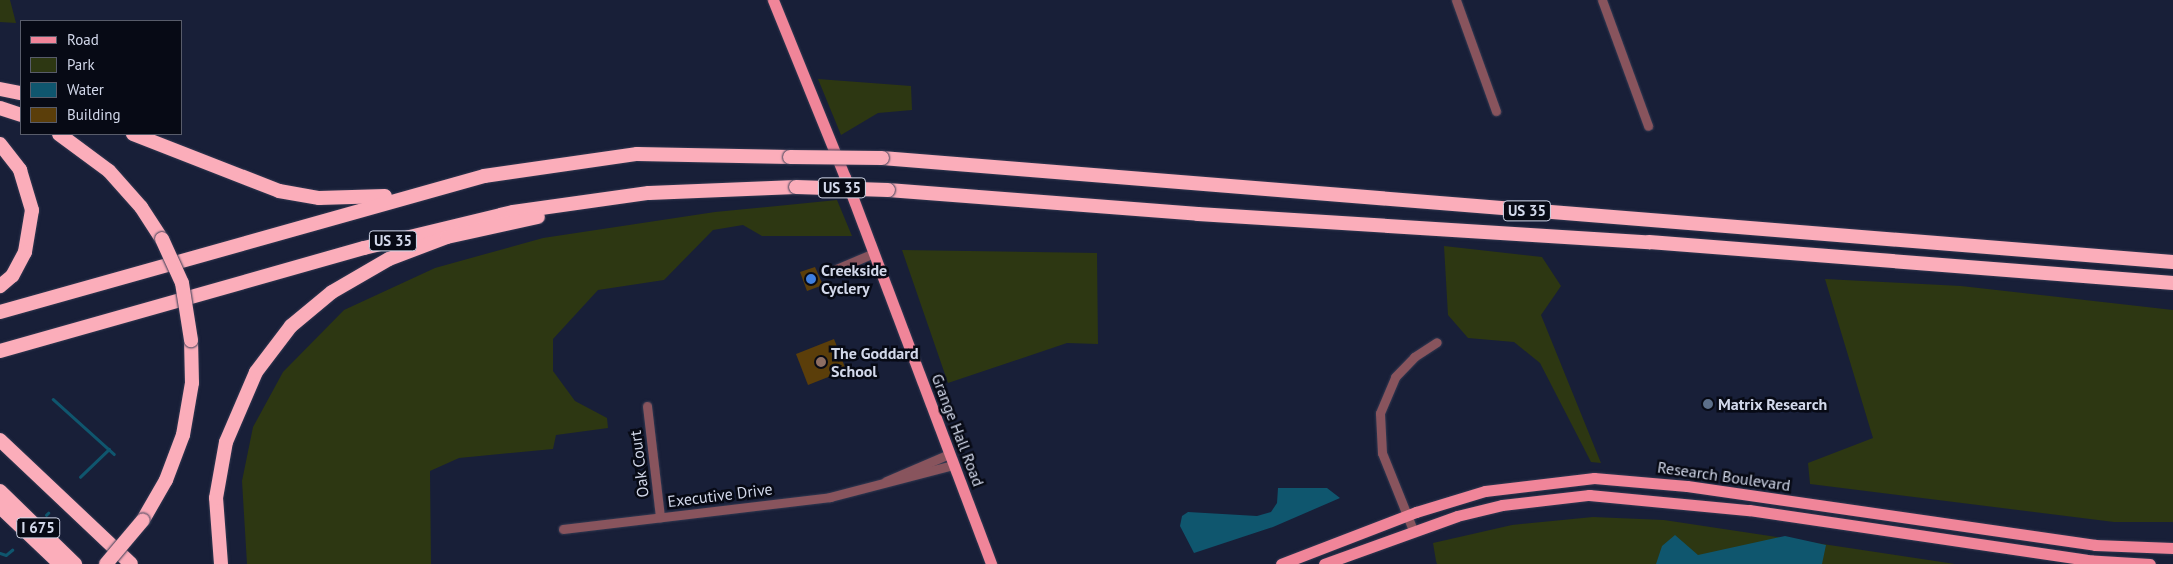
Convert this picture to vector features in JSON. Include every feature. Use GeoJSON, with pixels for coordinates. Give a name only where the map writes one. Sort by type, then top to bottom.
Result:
{"type":"FeatureCollection","features":[{"type":"Feature","properties":{"kind":"highway"},"geometry":{"type":"LineString","coordinates":[[0,89],[20,92]]}},
{"type":"Feature","properties":{"kind":"highway"},"geometry":{"type":"LineString","coordinates":[[0,108],[20,116]]}},
{"type":"Feature","properties":{"kind":"highway"},"geometry":{"type":"LineString","coordinates":[[60,135],[114,176],[162,239],[182,283],[191,340],[192,383],[183,435],[166,480],[143,520],[106,564]]}},
{"type":"Feature","properties":{"kind":"highway"},"geometry":{"type":"LineString","coordinates":[[136,135],[253,183],[292,194],[345,199],[408,196]]}},
{"type":"Feature","properties":{"kind":"highway"},"geometry":{"type":"LineString","coordinates":[[0,144],[20,170],[32,210],[25,252],[12,276],[0,286]]}},
{"type":"Feature","properties":{"kind":"highway"},"geometry":{"type":"LineString","coordinates":[[0,312],[484,176],[570,161],[637,154],[728,156]]}},
{"type":"Feature","properties":{"kind":"highway","name":"US 35"},"geometry":{"type":"LineString","coordinates":[[0,320],[450,192],[616,164],[728,156],[882,158],[2173,262]]}},
{"type":"Feature","properties":{"kind":"highway"},"geometry":{"type":"LineString","coordinates":[[221,564],[216,498],[231,424],[267,356],[291,326],[325,298],[389,259],[459,234],[570,210],[744,187]]}},
{"type":"Feature","properties":{"kind":"highway","name":"US 35"},"geometry":{"type":"LineString","coordinates":[[0,351],[372,246],[488,218],[603,198],[744,187],[888,190],[2169,283]]}},
{"type":"Feature","properties":{"kind":"highway"},"geometry":{"type":"LineString","coordinates":[[0,436],[25,463]]}},
{"type":"Feature","properties":{"kind":"highway","name":"I 675"},"geometry":{"type":"LineString","coordinates":[[0,440],[131,564]]}},
{"type":"Feature","properties":{"kind":"highway","name":"I 675"},"geometry":{"type":"LineString","coordinates":[[0,491],[75,564]]}},
{"type":"Feature","properties":{"kind":"highway"},"geometry":{"type":"LineString","coordinates":[[0,507],[60,564]]}},
{"type":"Feature","properties":{"kind":"main road","name":"Grange Hall Road"},"geometry":{"type":"LineString","coordinates":[[773,0],[874,253],[991,564]]}},
{"type":"Feature","properties":{"kind":"main road","name":"Research Boulevard"},"geometry":{"type":"LineString","coordinates":[[1281,564],[1406,516],[1485,491],[1594,478],[1687,486],[2095,545],[2173,548]]}},
{"type":"Feature","properties":{"kind":"main road","name":"Research Boulevard"},"geometry":{"type":"LineString","coordinates":[[1324,564],[1413,530],[1511,503],[1556,497],[1626,496],[2086,560],[2150,564]]}},
{"type":"Feature","properties":{"kind":"street"},"geometry":{"type":"LineString","coordinates":[[1456,0],[1496,112]]}},
{"type":"Feature","properties":{"kind":"street"},"geometry":{"type":"LineString","coordinates":[[1602,0],[1648,126]]}},
{"type":"Feature","properties":{"kind":"street"},"geometry":{"type":"LineString","coordinates":[[834,270],[874,253]]}},
{"type":"Feature","properties":{"kind":"street"},"geometry":{"type":"LineString","coordinates":[[1413,530],[1382,453],[1380,413],[1395,377],[1414,357],[1438,342]]}},
{"type":"Feature","properties":{"kind":"street","name":"Oak Court"},"geometry":{"type":"LineString","coordinates":[[647,406],[660,517]]}},
{"type":"Feature","properties":{"kind":"street","name":"Executive Drive"},"geometry":{"type":"LineString","coordinates":[[880,485],[900,472],[949,454]]}},
{"type":"Feature","properties":{"kind":"street","name":"Executive Drive"},"geometry":{"type":"LineString","coordinates":[[563,529],[830,497],[953,465]]}},
{"type":"Feature","properties":{"kind":"green space"},"geometry":{"type":"Polygon","coordinates":[[[0,0],[10,0],[16,23],[0,22],[0,0]]]}},
{"type":"Feature","properties":{"kind":"green space"},"geometry":{"type":"Polygon","coordinates":[[[818,79],[911,86],[912,110],[878,113],[841,135],[818,79]]]}},
{"type":"Feature","properties":{"kind":"green space"},"geometry":{"type":"Polygon","coordinates":[[[837,200],[852,236],[762,236],[743,225],[713,230],[664,280],[598,290],[553,339],[553,371],[575,401],[607,418],[608,428],[556,435],[553,449],[459,458],[430,471],[431,564],[247,564],[242,481],[253,427],[283,372],[344,310],[435,268],[543,238],[715,212],[837,200]]]}},
{"type":"Feature","properties":{"kind":"green space"},"geometry":{"type":"Polygon","coordinates":[[[1444,246],[1542,257],[1561,286],[1541,315],[1601,463],[1591,462],[1540,363],[1514,342],[1468,338],[1448,315],[1444,246]]]}},
{"type":"Feature","properties":{"kind":"green space"},"geometry":{"type":"Polygon","coordinates":[[[902,250],[1097,253],[1098,344],[1067,343],[948,383],[902,250]]]}},
{"type":"Feature","properties":{"kind":"green space"},"geometry":{"type":"Polygon","coordinates":[[[1825,279],[1961,286],[2173,310],[2173,522],[2114,522],[1810,484],[1808,463],[1873,438],[1825,279]]]}},
{"type":"Feature","properties":{"kind":"green space"},"geometry":{"type":"Polygon","coordinates":[[[1593,517],[1664,520],[1955,564],[1437,564],[1436,561],[1433,543],[1512,525],[1593,517]]]}},
{"type":"Feature","properties":{"kind":"water"},"geometry":{"type":"Polygon","coordinates":[[[1278,488],[1327,488],[1340,498],[1273,527],[1194,553],[1180,526],[1182,516],[1188,512],[1257,516],[1271,512],[1277,503],[1278,488]]]}},
{"type":"Feature","properties":{"kind":"water"},"geometry":{"type":"Polygon","coordinates":[[[1675,535],[1698,555],[1785,536],[1826,545],[1822,564],[1656,564],[1662,546],[1675,535]]]}},
{"type":"Feature","properties":{"kind":"building","name":"Creekside Cyclery"},"geometry":{"type":"Polygon","coordinates":[[[815,267],[823,285],[807,291],[800,272],[815,267]]]}},
{"type":"Feature","properties":{"kind":"building","name":"The Goddard School"},"geometry":{"type":"Polygon","coordinates":[[[834,339],[846,370],[808,385],[796,354],[834,339]]]}},
{"type":"Feature","properties":{"kind":"waterway"},"geometry":{"type":"LineString","coordinates":[[53,399],[114,454]]}},
{"type":"Feature","properties":{"kind":"waterway"},"geometry":{"type":"LineString","coordinates":[[80,477],[109,449]]}},
{"type":"Feature","properties":{"kind":"waterway"},"geometry":{"type":"LineString","coordinates":[[0,553],[6,555],[12,550]]}},
{"type":"Feature","properties":{"kind":"place","name":"Creekside Cyclery"},"geometry":{"type":"Point","coordinates":[811,279]}},
{"type":"Feature","properties":{"kind":"place","name":"The Goddard School"},"geometry":{"type":"Point","coordinates":[821,362]}},
{"type":"Feature","properties":{"kind":"place","name":"Matrix Research"},"geometry":{"type":"Point","coordinates":[1708,404]}}]}
